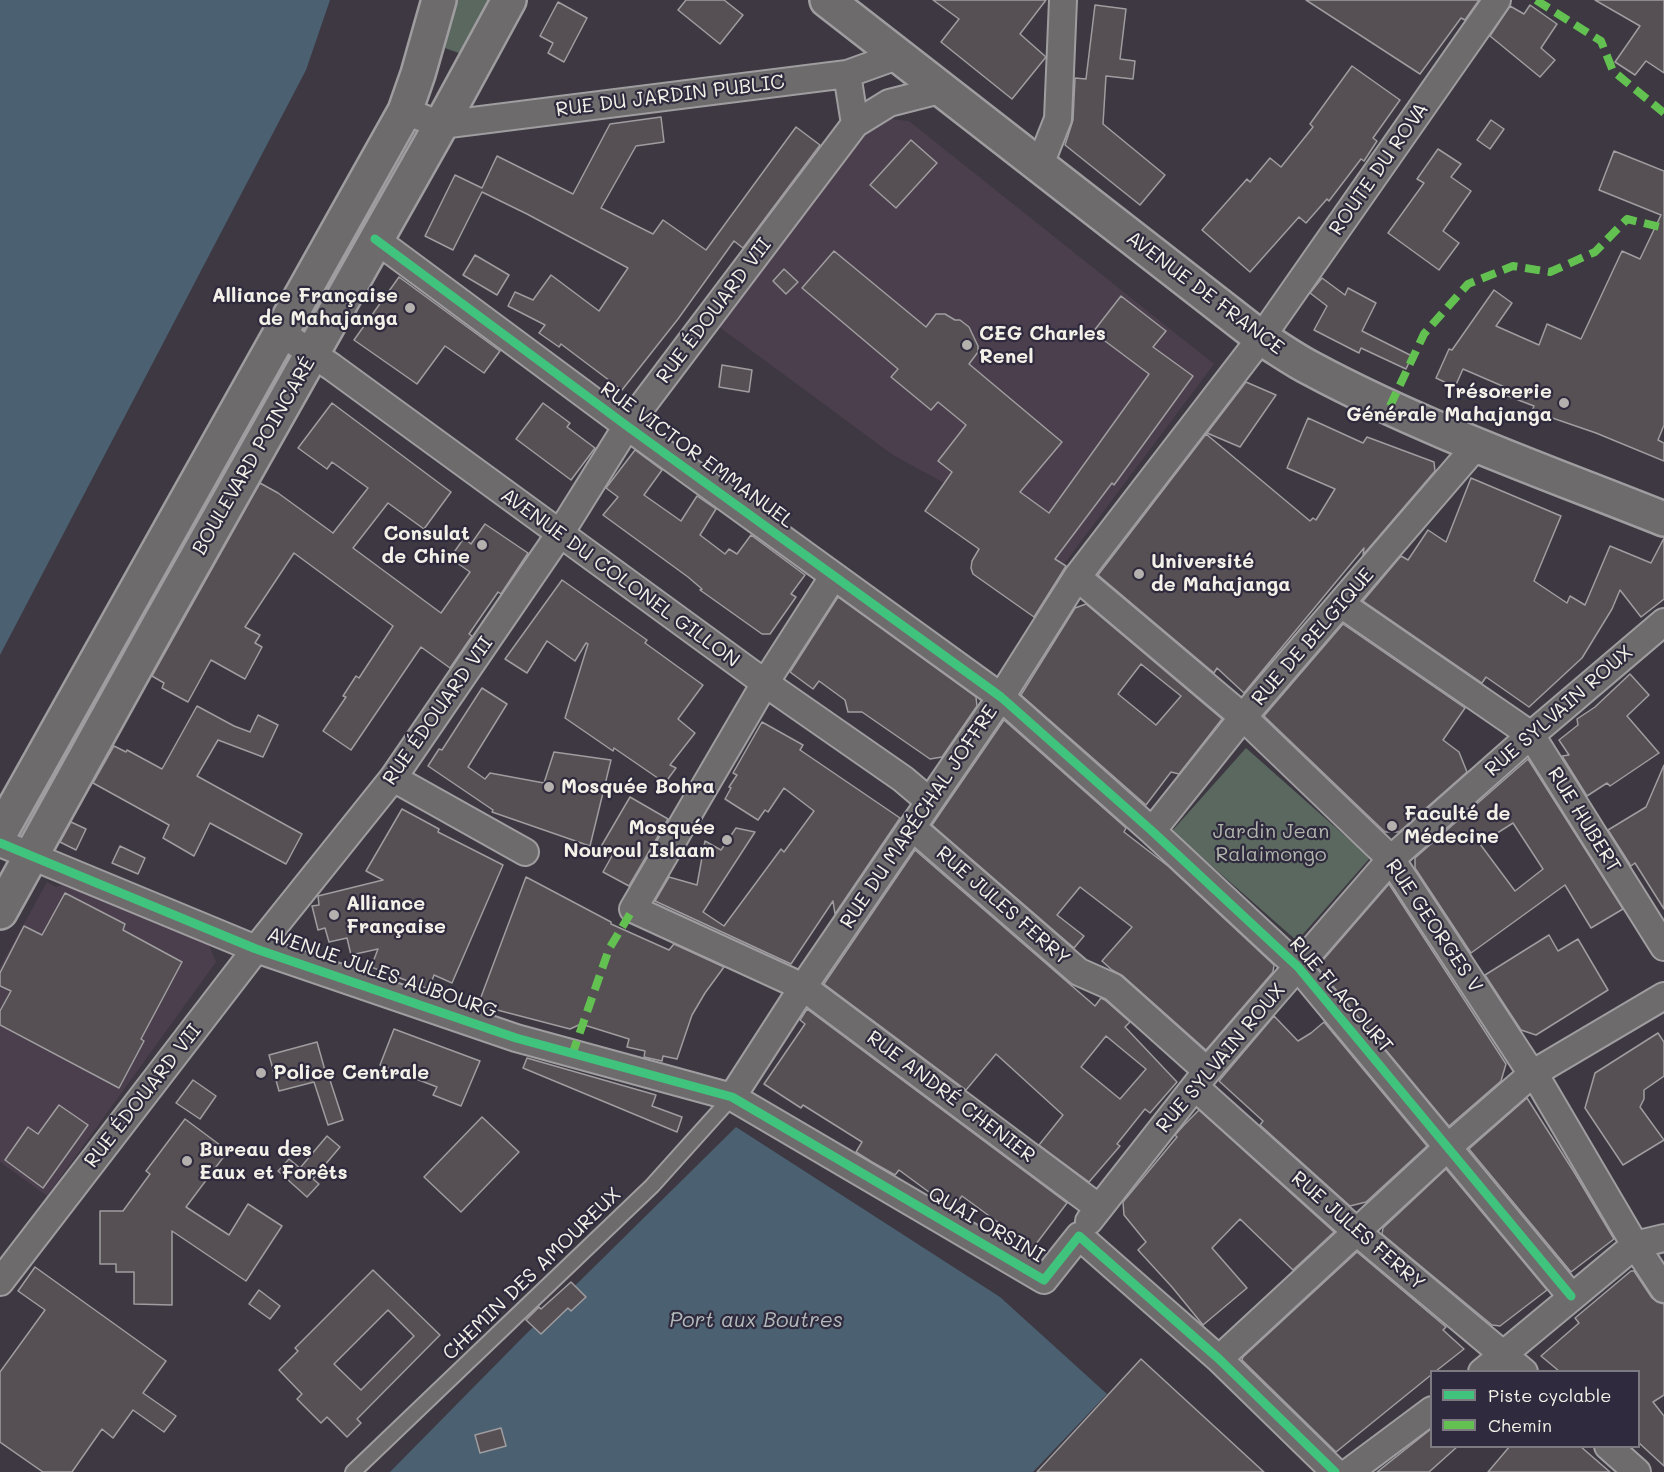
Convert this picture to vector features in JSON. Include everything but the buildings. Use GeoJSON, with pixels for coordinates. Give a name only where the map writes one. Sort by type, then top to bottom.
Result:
{"type":"FeatureCollection","features":[{"type":"Feature","properties":{"kind":"street","name":"BOULEVARD POINCARÉ"},"geometry":{"type":"LineString","coordinates":[[0,833],[405,111],[439,0]]}},
{"type":"Feature","properties":{"kind":"street","name":"BOULEVARD POINCARÉ"},"geometry":{"type":"LineString","coordinates":[[0,912],[375,239],[441,125],[508,0]]}},
{"type":"Feature","properties":{"kind":"street","name":"AVENUE DE FRANCE"},"geometry":{"type":"LineString","coordinates":[[826,0],[1261,338],[1311,369],[1477,445],[1664,519]]}},
{"type":"Feature","properties":{"kind":"street"},"geometry":{"type":"LineString","coordinates":[[1039,167],[1058,119],[1063,0]]}},
{"type":"Feature","properties":{"kind":"street","name":"ROUTE DU ROVA"},"geometry":{"type":"LineString","coordinates":[[1261,338],[1497,0]]}},
{"type":"Feature","properties":{"kind":"street","name":"RUE DU JARDIN PUBLIC"},"geometry":{"type":"LineString","coordinates":[[441,125],[847,74],[897,56]]}},
{"type":"Feature","properties":{"kind":"street"},"geometry":{"type":"LineString","coordinates":[[847,74],[855,124],[889,104],[940,90]]}},
{"type":"Feature","properties":{"kind":"street"},"geometry":{"type":"LineString","coordinates":[[405,111],[441,125]]}},
{"type":"Feature","properties":{"kind":"street","name":"RUE ÉDOUARD VII"},"geometry":{"type":"LineString","coordinates":[[0,1282],[256,950],[393,778],[559,535],[627,426],[855,124]]}},
{"type":"Feature","properties":{"kind":"street","name":"RUE VICTOR EMMANUEL"},"geometry":{"type":"LineString","coordinates":[[375,239],[833,577],[1001,697]]}},
{"type":"Feature","properties":{"kind":"street","name":"AVENUE DU COLONEL GILLON"},"geometry":{"type":"LineString","coordinates":[[280,332],[339,372],[559,535],[765,683],[903,779],[929,801]]}},
{"type":"Feature","properties":{"kind":"street","name":"RUE DU MARÉCHAL JOFFRE"},"geometry":{"type":"LineString","coordinates":[[732,1097],[803,987],[1001,697],[1077,578],[1261,338]]}},
{"type":"Feature","properties":{"kind":"street","name":"RUE DE BELGIQUE"},"geometry":{"type":"LineString","coordinates":[[1152,831],[1243,717],[1477,445]]}},
{"type":"Feature","properties":{"kind":"street"},"geometry":{"type":"LineString","coordinates":[[765,683],[833,577]]}},
{"type":"Feature","properties":{"kind":"street","name":"RUE GEORGES V"},"geometry":{"type":"LineString","coordinates":[[1077,578],[1243,717],[1390,859],[1548,1097],[1635,1245],[1664,1289]]}},
{"type":"Feature","properties":{"kind":"street"},"geometry":{"type":"LineString","coordinates":[[128,603],[160,623]]}},
{"type":"Feature","properties":{"kind":"street","name":"RUE HUBERT"},"geometry":{"type":"LineString","coordinates":[[1341,604],[1531,735],[1664,947]]}},
{"type":"Feature","properties":{"kind":"street","name":"RUE SYLVAIN ROUX"},"geometry":{"type":"LineString","coordinates":[[1079,1236],[1201,1079],[1390,859],[1664,622]]}},
{"type":"Feature","properties":{"kind":"street","name":"RUE ANDRÉ CHENIER"},"geometry":{"type":"LineString","coordinates":[[765,683],[633,909],[803,987],[1099,1208]]}},
{"type":"Feature","properties":{"kind":"street","name":"RUE FLACOURT"},"geometry":{"type":"LineString","coordinates":[[1001,697],[1152,831],[1298,967],[1571,1296]]}},
{"type":"Feature","properties":{"kind":"street"},"geometry":{"type":"LineString","coordinates":[[393,778],[525,852]]}},
{"type":"Feature","properties":{"kind":"street","name":"RUE JULES FERRY"},"geometry":{"type":"LineString","coordinates":[[912,827],[1079,972],[1113,987],[1201,1079],[1358,1233],[1523,1370]]}},
{"type":"Feature","properties":{"kind":"street","name":"AVENUE JULES AUBOURG"},"geometry":{"type":"LineString","coordinates":[[0,843],[256,950],[516,1038],[732,1097]]}},
{"type":"Feature","properties":{"kind":"street"},"geometry":{"type":"LineString","coordinates":[[1219,1359],[1532,1074],[1664,996]]}},
{"type":"Feature","properties":{"kind":"street","name":"QUAI ORSINI"},"geometry":{"type":"LineString","coordinates":[[732,1097],[1044,1280],[1079,1236]]}},
{"type":"Feature","properties":{"kind":"street"},"geometry":{"type":"LineString","coordinates":[[1079,1236],[1219,1359],[1335,1472]]}},
{"type":"Feature","properties":{"kind":"street"},"geometry":{"type":"LineString","coordinates":[[1483,1370],[1635,1245],[1664,1238]]}},
{"type":"Feature","properties":{"kind":"street"},"geometry":{"type":"LineString","coordinates":[[1350,1472],[1430,1411]]}},
{"type":"Feature","properties":{"kind":"street"},"geometry":{"type":"LineString","coordinates":[[1610,1448],[1636,1472]]}},
{"type":"Feature","properties":{"kind":"lane","name":"CHEMIN DES AMOUREUX"},"geometry":{"type":"LineString","coordinates":[[353,1472],[652,1186],[732,1097]]}},
{"type":"Feature","properties":{"kind":"shaded area","name":"CEG Charles Renel"},"geometry":{"type":"Polygon","coordinates":[[[890,119],[909,121],[1214,364],[1064,564],[955,489],[893,455],[718,326],[856,143],[874,126],[890,119]]]}},
{"type":"Feature","properties":{"kind":"shaded area"},"geometry":{"type":"Polygon","coordinates":[[[47,882],[56,887],[62,885],[207,941],[216,962],[47,1196],[0,1162],[0,967],[47,882]]]}},
{"type":"Feature","properties":{"kind":"green space"},"geometry":{"type":"Polygon","coordinates":[[[456,0],[497,0],[467,56],[445,48],[456,0]]]}},
{"type":"Feature","properties":{"kind":"green space","name":"Jardin Jean Ralaimongo"},"geometry":{"type":"Polygon","coordinates":[[[1246,748],[1370,858],[1297,941],[1172,831],[1246,748]]]}},
{"type":"Feature","properties":{"kind":"water"},"geometry":{"type":"Polygon","coordinates":[[[0,0],[330,0],[306,70],[0,655],[0,0]]]}},
{"type":"Feature","properties":{"kind":"water","name":"Port aux Boutres"},"geometry":{"type":"Polygon","coordinates":[[[736,1127],[1000,1297],[1107,1394],[1033,1472],[390,1472],[523,1337],[736,1127]]]}},
{"type":"Feature","properties":{"kind":"marked path"},"geometry":{"type":"LineString","coordinates":[[1536,0],[1601,41],[1613,71],[1664,113]]}},
{"type":"Feature","properties":{"kind":"marked path"},"geometry":{"type":"LineString","coordinates":[[1390,406],[1424,334],[1468,284],[1513,266],[1550,272],[1595,252],[1627,219],[1664,228]]}},
{"type":"Feature","properties":{"kind":"marked path"},"geometry":{"type":"LineString","coordinates":[[572,1055],[609,949],[633,909]]}},
{"type":"Feature","properties":{"kind":"cycle path"},"geometry":{"type":"LineString","coordinates":[[375,239],[627,426],[1001,697],[1152,831],[1298,967],[1571,1296]]}},
{"type":"Feature","properties":{"kind":"cycle path"},"geometry":{"type":"LineString","coordinates":[[0,843],[256,949],[516,1038],[732,1097],[1044,1280],[1079,1236],[1219,1359],[1335,1472]]}},
{"type":"Feature","properties":{"kind":"place","name":"Alliance Française de Mahajanga"},"geometry":{"type":"Point","coordinates":[410,308]}},
{"type":"Feature","properties":{"kind":"place","name":"CEG Charles Renel"},"geometry":{"type":"Point","coordinates":[967,345]}},
{"type":"Feature","properties":{"kind":"place","name":"Trésorerie Générale Mahajanga"},"geometry":{"type":"Point","coordinates":[1564,403]}},
{"type":"Feature","properties":{"kind":"place","name":"Consulat de Chine"},"geometry":{"type":"Point","coordinates":[482,545]}},
{"type":"Feature","properties":{"kind":"place","name":"Université de Mahajanga"},"geometry":{"type":"Point","coordinates":[1139,574]}},
{"type":"Feature","properties":{"kind":"place","name":"Mosquée Bohra"},"geometry":{"type":"Point","coordinates":[549,787]}},
{"type":"Feature","properties":{"kind":"place","name":"Faculté de Médecine"},"geometry":{"type":"Point","coordinates":[1392,826]}},
{"type":"Feature","properties":{"kind":"place","name":"Mosquée Nouroul Islaam"},"geometry":{"type":"Point","coordinates":[727,840]}},
{"type":"Feature","properties":{"kind":"place","name":"Alliance Française"},"geometry":{"type":"Point","coordinates":[334,915]}},
{"type":"Feature","properties":{"kind":"place","name":"Police Centrale"},"geometry":{"type":"Point","coordinates":[261,1073]}},
{"type":"Feature","properties":{"kind":"place","name":"Bureau des Eaux et Forêts"},"geometry":{"type":"Point","coordinates":[187,1161]}}]}
